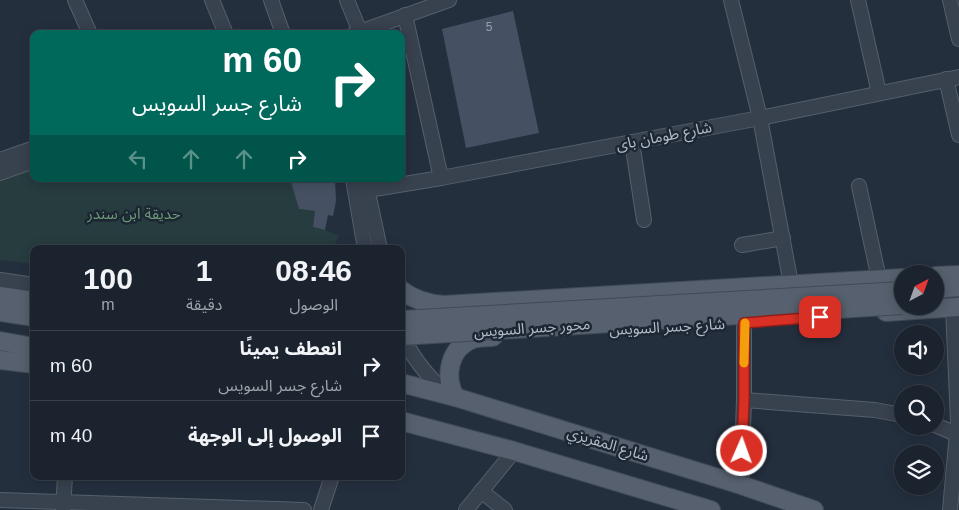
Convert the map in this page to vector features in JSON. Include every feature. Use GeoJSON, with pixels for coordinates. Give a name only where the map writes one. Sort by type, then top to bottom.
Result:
{"type":"FeatureCollection","features":[{"type":"Feature","properties":{"kind":"main road"},"geometry":{"type":"LineString","coordinates":[[944,276],[959,275]]}},
{"type":"Feature","properties":{"kind":"main road"},"geometry":{"type":"LineString","coordinates":[[405,292],[426,303],[452,304],[894,278]]}},
{"type":"Feature","properties":{"kind":"main road"},"geometry":{"type":"LineString","coordinates":[[944,288],[959,287]]}},
{"type":"Feature","properties":{"kind":"main road","name":"محور جسر السويس"},"geometry":{"type":"LineString","coordinates":[[405,320],[894,291]]}},
{"type":"Feature","properties":{"kind":"main road"},"geometry":{"type":"LineString","coordinates":[[0,296],[30,300]]}},
{"type":"Feature","properties":{"kind":"main road"},"geometry":{"type":"LineString","coordinates":[[452,304],[444,318],[444,326],[448,334],[454,339],[462,341],[471,340]]}},
{"type":"Feature","properties":{"kind":"main road"},"geometry":{"type":"LineString","coordinates":[[944,304],[957,305]]}},
{"type":"Feature","properties":{"kind":"main road","name":"شارع جسر السويس"},"geometry":{"type":"LineString","coordinates":[[471,340],[478,338],[744,323],[957,305]]}},
{"type":"Feature","properties":{"kind":"main road","name":"محور جسر السويس"},"geometry":{"type":"LineString","coordinates":[[405,339],[894,306]]}},
{"type":"Feature","properties":{"kind":"main road"},"geometry":{"type":"LineString","coordinates":[[0,312],[30,316]]}},
{"type":"Feature","properties":{"kind":"main road"},"geometry":{"type":"LineString","coordinates":[[452,396],[449,382],[450,366],[456,352],[471,340]]}},
{"type":"Feature","properties":{"kind":"main road"},"geometry":{"type":"LineString","coordinates":[[0,341],[30,346]]}},
{"type":"Feature","properties":{"kind":"main road"},"geometry":{"type":"LineString","coordinates":[[0,360],[30,364]]}},
{"type":"Feature","properties":{"kind":"main road","name":"شارع المقريزي"},"geometry":{"type":"LineString","coordinates":[[405,384],[452,396],[741,485],[814,510]]}},
{"type":"Feature","properties":{"kind":"main road"},"geometry":{"type":"LineString","coordinates":[[405,422],[514,450],[711,510]]}},
{"type":"Feature","properties":{"kind":"street"},"geometry":{"type":"LineString","coordinates":[[75,0],[88,30]]}},
{"type":"Feature","properties":{"kind":"street"},"geometry":{"type":"LineString","coordinates":[[212,0],[224,30]]}},
{"type":"Feature","properties":{"kind":"street"},"geometry":{"type":"LineString","coordinates":[[271,0],[282,30]]}},
{"type":"Feature","properties":{"kind":"street"},"geometry":{"type":"LineString","coordinates":[[347,0],[356,30]]}},
{"type":"Feature","properties":{"kind":"street"},"geometry":{"type":"LineString","coordinates":[[365,30],[449,0]]}},
{"type":"Feature","properties":{"kind":"street"},"geometry":{"type":"LineString","coordinates":[[731,0],[760,118],[791,284]]}},
{"type":"Feature","properties":{"kind":"street"},"geometry":{"type":"LineString","coordinates":[[858,0],[879,93]]}},
{"type":"Feature","properties":{"kind":"street"},"geometry":{"type":"LineString","coordinates":[[950,0],[959,39]]}},
{"type":"Feature","properties":{"kind":"street"},"geometry":{"type":"LineString","coordinates":[[404,15],[441,178]]}},
{"type":"Feature","properties":{"kind":"street"},"geometry":{"type":"LineString","coordinates":[[953,78],[959,135]]}},
{"type":"Feature","properties":{"kind":"street","name":"شارع طومان باى"},"geometry":{"type":"LineString","coordinates":[[405,181],[441,178],[760,118],[953,78]]}},
{"type":"Feature","properties":{"kind":"street"},"geometry":{"type":"LineString","coordinates":[[632,142],[644,220]]}},
{"type":"Feature","properties":{"kind":"street"},"geometry":{"type":"LineString","coordinates":[[1,157],[30,149]]}},
{"type":"Feature","properties":{"kind":"street"},"geometry":{"type":"LineString","coordinates":[[0,173],[30,162]]}},
{"type":"Feature","properties":{"kind":"street"},"geometry":{"type":"LineString","coordinates":[[354,182],[364,245]]}},
{"type":"Feature","properties":{"kind":"street","name":"شارع طومان باى"},"geometry":{"type":"LineString","coordinates":[[366,184],[391,182]]}},
{"type":"Feature","properties":{"kind":"street"},"geometry":{"type":"LineString","coordinates":[[366,184],[379,245]]}},
{"type":"Feature","properties":{"kind":"street"},"geometry":{"type":"LineString","coordinates":[[859,186],[880,279]]}},
{"type":"Feature","properties":{"kind":"street"},"geometry":{"type":"LineString","coordinates":[[742,244],[783,238]]}},
{"type":"Feature","properties":{"kind":"street"},"geometry":{"type":"LineString","coordinates":[[0,280],[30,284]]}},
{"type":"Feature","properties":{"kind":"street"},"geometry":{"type":"LineString","coordinates":[[950,510],[958,435],[957,305]]}},
{"type":"Feature","properties":{"kind":"street"},"geometry":{"type":"LineString","coordinates":[[741,485],[744,323]]}},
{"type":"Feature","properties":{"kind":"street"},"geometry":{"type":"LineString","coordinates":[[405,343],[423,370],[452,396]]}},
{"type":"Feature","properties":{"kind":"street"},"geometry":{"type":"LineString","coordinates":[[744,400],[874,410],[894,414]]}},
{"type":"Feature","properties":{"kind":"street"},"geometry":{"type":"LineString","coordinates":[[944,429],[958,435]]}},
{"type":"Feature","properties":{"kind":"street"},"geometry":{"type":"LineString","coordinates":[[466,510],[514,450]]}},
{"type":"Feature","properties":{"kind":"street"},"geometry":{"type":"LineString","coordinates":[[64,506],[65,480]]}},
{"type":"Feature","properties":{"kind":"street"},"geometry":{"type":"LineString","coordinates":[[321,510],[331,480]]}},
{"type":"Feature","properties":{"kind":"street"},"geometry":{"type":"LineString","coordinates":[[481,491],[505,510]]}},
{"type":"Feature","properties":{"kind":"street"},"geometry":{"type":"LineString","coordinates":[[0,500],[64,506],[304,510]]}},
{"type":"Feature","properties":{"kind":"green space","name":"حديقة ابن سندر"},"geometry":{"type":"Polygon","coordinates":[[[30,166],[30,182],[291,182],[299,209],[315,211],[313,227],[339,236],[334,245],[30,245],[30,264],[0,260],[0,178],[30,166]]]}},
{"type":"Feature","properties":{"kind":"building"},"geometry":{"type":"Polygon","coordinates":[[[513,11],[539,133],[466,148],[442,29],[513,11]]]}},
{"type":"Feature","properties":{"kind":"building"},"geometry":{"type":"Polygon","coordinates":[[[291,182],[335,182],[336,201],[333,216],[328,215],[325,230],[313,227],[315,211],[299,209],[291,182]]]}},
{"type":"Feature","properties":{"kind":"slow traffic"},"geometry":{"type":"LineString","coordinates":[[744,363],[745,323]]}},
{"type":"Feature","properties":{"kind":"route"},"geometry":{"type":"LineString","coordinates":[[742,451],[744,323],[820,317]]}}]}
